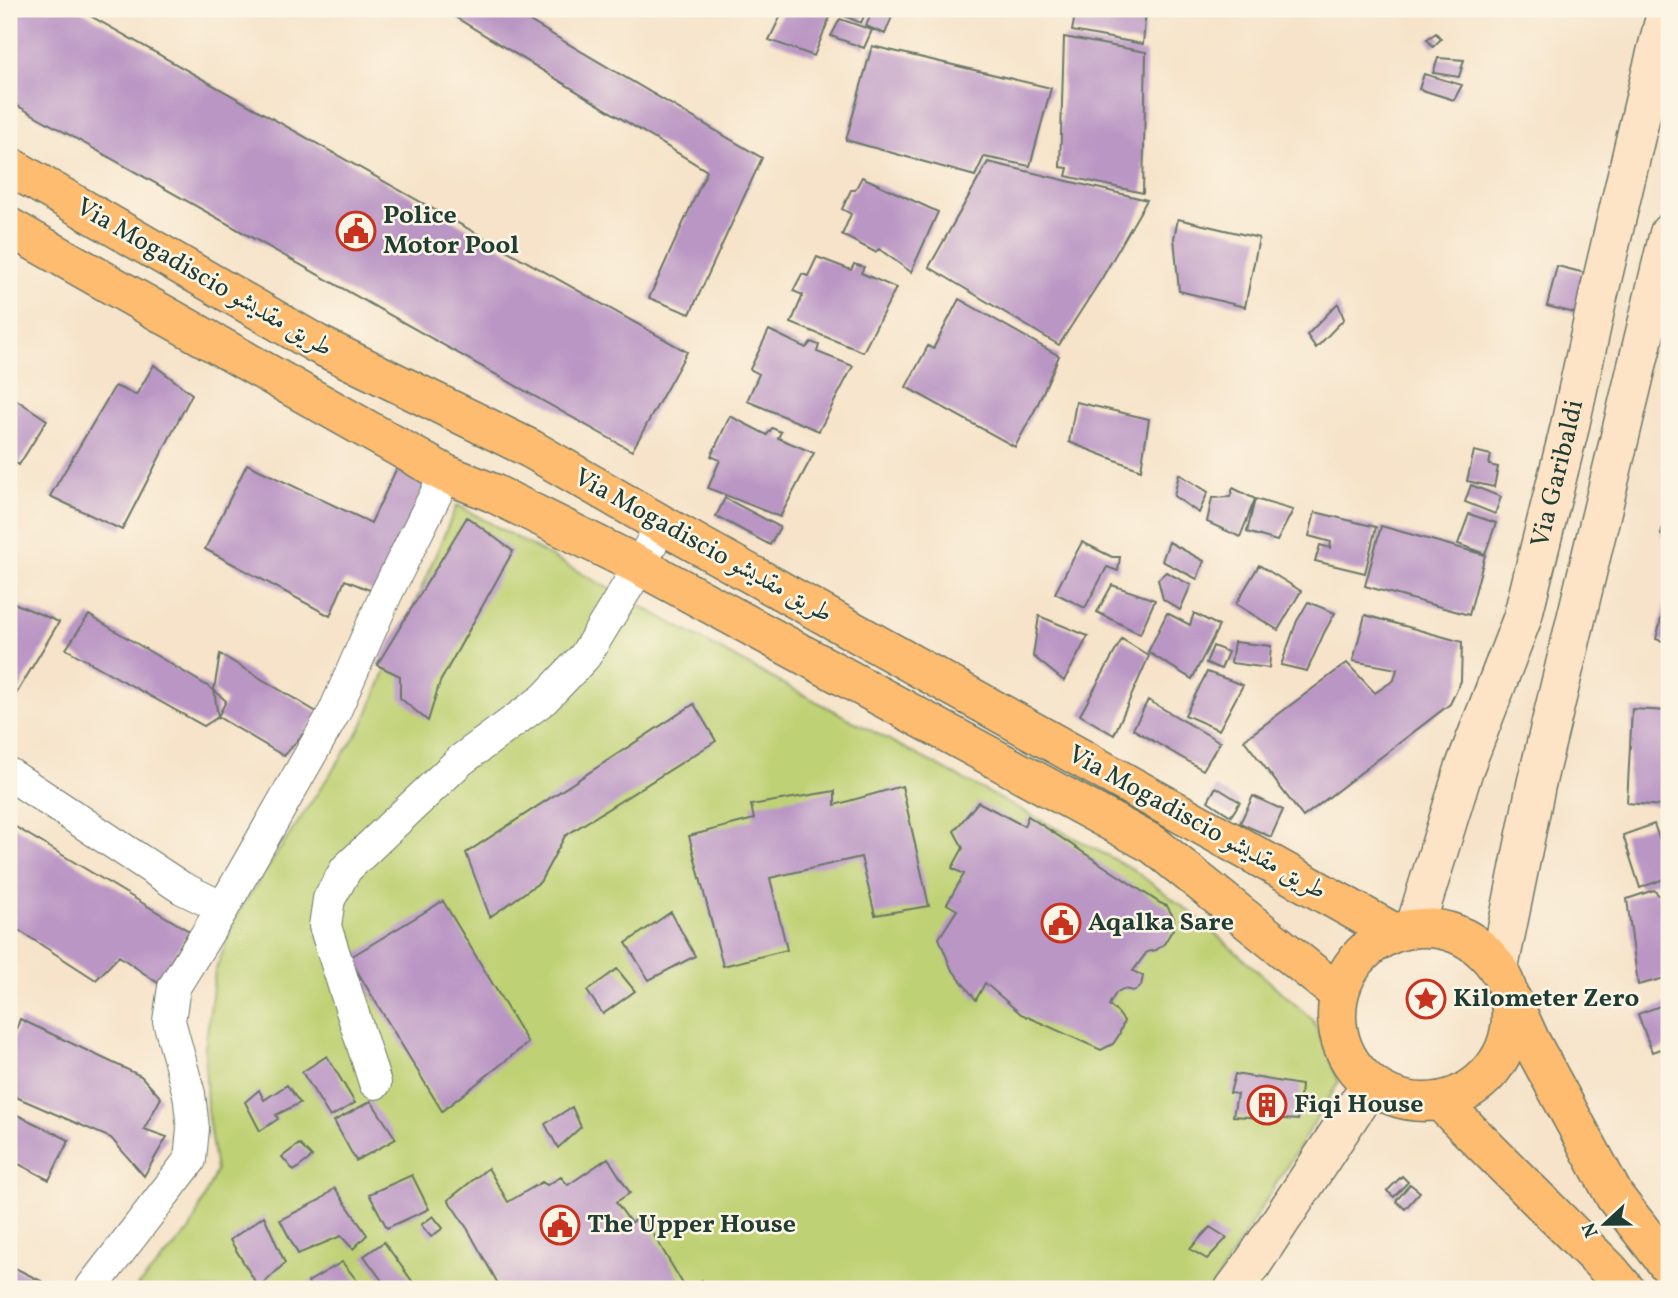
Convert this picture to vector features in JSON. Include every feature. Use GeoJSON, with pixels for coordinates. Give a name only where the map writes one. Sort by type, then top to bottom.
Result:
{"type":"FeatureCollection","features":[{"type":"Feature","properties":{"kind":"highway","name":"Via Mogadiscio طريق مقديشو"},"geometry":{"type":"LineString","coordinates":[[9,166],[317,344],[531,449],[661,524],[1404,930]]}},
{"type":"Feature","properties":{"kind":"highway","name":"Via Mogadiscio طريق مقديشو"},"geometry":{"type":"LineString","coordinates":[[9,226],[446,474],[493,493],[640,566],[1154,845],[1339,994]]}},
{"type":"Feature","properties":{"kind":"highway"},"geometry":{"type":"LineString","coordinates":[[1504,982],[1512,1024],[1504,1051],[1489,1075],[1468,1092],[1441,1102],[1416,1103],[1392,1097],[1370,1085],[1353,1066],[1341,1044],[1337,1019],[1339,994],[1350,967],[1369,946],[1404,930],[1440,928],[1463,936],[1483,950],[1504,982],[1530,1040],[1615,1197],[1669,1266]]}},
{"type":"Feature","properties":{"kind":"highway"},"geometry":{"type":"LineString","coordinates":[[1441,1102],[1625,1289]]}},
{"type":"Feature","properties":{"kind":"main road","name":"Via Garibaldi"},"geometry":{"type":"LineString","coordinates":[[1404,930],[1522,620],[1667,9]]}},
{"type":"Feature","properties":{"kind":"main road","name":"Via Garibaldi"},"geometry":{"type":"LineString","coordinates":[[1504,982],[1536,785],[1669,233]]}},
{"type":"Feature","properties":{"kind":"main road"},"geometry":{"type":"LineString","coordinates":[[1234,1289],[1370,1085]]}},
{"type":"Feature","properties":{"kind":"street"},"geometry":{"type":"LineString","coordinates":[[92,1287],[190,1160],[193,1128],[189,1094],[169,1021],[174,987],[223,908],[334,713],[386,594],[446,474]]}},
{"type":"Feature","properties":{"kind":"street"},"geometry":{"type":"LineString","coordinates":[[375,1083],[325,926],[329,899],[346,869],[461,760],[544,699],[585,656],[640,566],[661,524]]}},
{"type":"Feature","properties":{"kind":"street"},"geometry":{"type":"LineString","coordinates":[[9,774],[182,888],[223,908]]}},
{"type":"Feature","properties":{"kind":"green space"},"geometry":{"type":"Polygon","coordinates":[[[457,505],[770,677],[1131,868],[1194,915],[1313,1020],[1339,1082],[1211,1289],[138,1289],[190,1230],[216,1171],[207,1110],[205,1049],[215,972],[237,914],[362,726],[457,505]]]}},
{"type":"Feature","properties":{"kind":"building","name":"Police Motor Pool"},"geometry":{"type":"Polygon","coordinates":[[[9,9],[78,9],[687,352],[632,451],[9,101],[9,9]]]}},
{"type":"Feature","properties":{"kind":"building"},"geometry":{"type":"Polygon","coordinates":[[[442,9],[509,9],[762,158],[690,314],[649,298],[707,171],[442,9]]]}},
{"type":"Feature","properties":{"kind":"building"},"geometry":{"type":"Polygon","coordinates":[[[784,9],[833,9],[814,56],[769,40],[784,9]]]}},
{"type":"Feature","properties":{"kind":"building"},"geometry":{"type":"Polygon","coordinates":[[[844,9],[867,9],[861,23],[842,15],[844,9]]]}},
{"type":"Feature","properties":{"kind":"building"},"geometry":{"type":"Polygon","coordinates":[[[873,9],[895,9],[885,34],[866,26],[873,9]]]}},
{"type":"Feature","properties":{"kind":"building"},"geometry":{"type":"Polygon","coordinates":[[[1076,9],[1146,9],[1143,44],[1072,31],[1076,9]]]}},
{"type":"Feature","properties":{"kind":"building"},"geometry":{"type":"Polygon","coordinates":[[[840,19],[872,30],[864,48],[831,36],[840,19]]]}},
{"type":"Feature","properties":{"kind":"building"},"geometry":{"type":"Polygon","coordinates":[[[1436,33],[1441,39],[1433,47],[1427,39],[1436,33]]]}},
{"type":"Feature","properties":{"kind":"building"},"geometry":{"type":"Polygon","coordinates":[[[1064,37],[1146,52],[1143,193],[1066,176],[1068,168],[1060,167],[1064,37]]]}},
{"type":"Feature","properties":{"kind":"building"},"geometry":{"type":"Polygon","coordinates":[[[872,46],[1051,88],[1030,166],[984,157],[975,176],[846,140],[872,46]]]}},
{"type":"Feature","properties":{"kind":"building"},"geometry":{"type":"Polygon","coordinates":[[[1438,58],[1464,60],[1459,77],[1433,73],[1438,58]]]}},
{"type":"Feature","properties":{"kind":"building"},"geometry":{"type":"Polygon","coordinates":[[[1424,74],[1462,85],[1454,100],[1419,89],[1424,74]]]}},
{"type":"Feature","properties":{"kind":"building"},"geometry":{"type":"Polygon","coordinates":[[[988,162],[1147,200],[1059,345],[929,267],[988,162]]]}},
{"type":"Feature","properties":{"kind":"building"},"geometry":{"type":"Polygon","coordinates":[[[862,177],[938,212],[911,272],[879,249],[875,252],[842,235],[851,214],[842,209],[851,190],[855,190],[862,177]]]}},
{"type":"Feature","properties":{"kind":"building"},"geometry":{"type":"Polygon","coordinates":[[[1178,219],[1259,238],[1245,307],[1179,291],[1174,238],[1178,219]]]}},
{"type":"Feature","properties":{"kind":"building"},"geometry":{"type":"Polygon","coordinates":[[[817,257],[851,270],[854,264],[864,267],[861,273],[896,288],[863,352],[791,323],[803,295],[793,291],[802,274],[808,276],[817,257]]]}},
{"type":"Feature","properties":{"kind":"building"},"geometry":{"type":"Polygon","coordinates":[[[1557,266],[1589,274],[1579,314],[1547,306],[1557,266]]]}},
{"type":"Feature","properties":{"kind":"building"},"geometry":{"type":"Polygon","coordinates":[[[959,299],[1059,356],[1015,447],[906,387],[928,346],[933,349],[959,299]]]}},
{"type":"Feature","properties":{"kind":"building"},"geometry":{"type":"Polygon","coordinates":[[[1338,303],[1344,319],[1316,348],[1307,335],[1338,303]]]}},
{"type":"Feature","properties":{"kind":"building"},"geometry":{"type":"Polygon","coordinates":[[[769,330],[806,348],[811,342],[819,345],[817,352],[853,366],[819,431],[747,401],[759,374],[750,369],[769,330]]]}},
{"type":"Feature","properties":{"kind":"building"},"geometry":{"type":"Polygon","coordinates":[[[154,365],[192,394],[122,530],[50,496],[115,386],[136,395],[154,365]]]}},
{"type":"Feature","properties":{"kind":"building"},"geometry":{"type":"Polygon","coordinates":[[[9,395],[47,420],[19,465],[9,458],[9,395]]]}},
{"type":"Feature","properties":{"kind":"building"},"geometry":{"type":"Polygon","coordinates":[[[1076,402],[1149,419],[1141,470],[1069,442],[1076,402]]]}},
{"type":"Feature","properties":{"kind":"building"},"geometry":{"type":"Polygon","coordinates":[[[730,416],[767,435],[772,428],[781,432],[778,438],[814,453],[780,517],[708,488],[720,460],[711,456],[730,416]]]}},
{"type":"Feature","properties":{"kind":"building"},"geometry":{"type":"Polygon","coordinates":[[[1474,451],[1491,455],[1489,465],[1498,467],[1494,487],[1467,481],[1474,451]]]}},
{"type":"Feature","properties":{"kind":"building"},"geometry":{"type":"Polygon","coordinates":[[[403,455],[443,478],[382,595],[345,580],[330,616],[205,549],[247,464],[371,523],[403,455]]]}},
{"type":"Feature","properties":{"kind":"building"},"geometry":{"type":"Polygon","coordinates":[[[1179,474],[1208,492],[1199,513],[1174,496],[1179,474]]]}},
{"type":"Feature","properties":{"kind":"building"},"geometry":{"type":"Polygon","coordinates":[[[1471,485],[1501,497],[1495,514],[1465,502],[1471,485]]]}},
{"type":"Feature","properties":{"kind":"building"},"geometry":{"type":"Polygon","coordinates":[[[1233,488],[1255,499],[1240,537],[1207,522],[1212,498],[1230,497],[1233,488]]]}},
{"type":"Feature","properties":{"kind":"building"},"geometry":{"type":"Polygon","coordinates":[[[725,498],[780,527],[770,545],[716,516],[725,498]]]}},
{"type":"Feature","properties":{"kind":"building"},"geometry":{"type":"Polygon","coordinates":[[[1255,499],[1293,510],[1277,541],[1247,532],[1255,499]]]}},
{"type":"Feature","properties":{"kind":"building"},"geometry":{"type":"Polygon","coordinates":[[[1669,500],[1669,537],[1661,535],[1669,500]]]}},
{"type":"Feature","properties":{"kind":"building"},"geometry":{"type":"Polygon","coordinates":[[[1315,512],[1376,527],[1365,573],[1315,561],[1320,545],[1330,548],[1331,542],[1309,536],[1315,512]]]}},
{"type":"Feature","properties":{"kind":"building"},"geometry":{"type":"Polygon","coordinates":[[[1469,514],[1496,523],[1485,554],[1458,544],[1469,514]]]}},
{"type":"Feature","properties":{"kind":"building"},"geometry":{"type":"Polygon","coordinates":[[[467,517],[513,551],[440,682],[428,721],[400,698],[400,676],[377,665],[467,517]]]}},
{"type":"Feature","properties":{"kind":"building"},"geometry":{"type":"Polygon","coordinates":[[[1381,526],[1485,555],[1469,615],[1365,586],[1381,526]]]}},
{"type":"Feature","properties":{"kind":"building"},"geometry":{"type":"Polygon","coordinates":[[[1082,542],[1112,557],[1120,557],[1118,571],[1107,567],[1085,608],[1055,593],[1082,542]]]}},
{"type":"Feature","properties":{"kind":"building"},"geometry":{"type":"Polygon","coordinates":[[[1169,542],[1204,561],[1197,579],[1162,561],[1169,542]]]}},
{"type":"Feature","properties":{"kind":"building"},"geometry":{"type":"Polygon","coordinates":[[[1259,565],[1301,591],[1278,630],[1236,604],[1259,565]]]}},
{"type":"Feature","properties":{"kind":"building"},"geometry":{"type":"Polygon","coordinates":[[[1166,572],[1191,585],[1180,610],[1163,599],[1158,579],[1166,572]]]}},
{"type":"Feature","properties":{"kind":"building"},"geometry":{"type":"Polygon","coordinates":[[[1112,585],[1155,600],[1140,634],[1097,612],[1112,585]]]}},
{"type":"Feature","properties":{"kind":"building"},"geometry":{"type":"Polygon","coordinates":[[[1669,591],[1669,643],[1656,639],[1669,591]]]}},
{"type":"Feature","properties":{"kind":"building"},"geometry":{"type":"Polygon","coordinates":[[[9,601],[59,622],[9,706],[9,601]]]}},
{"type":"Feature","properties":{"kind":"building"},"geometry":{"type":"Polygon","coordinates":[[[1308,602],[1335,613],[1307,671],[1281,665],[1297,621],[1308,602]]]}},
{"type":"Feature","properties":{"kind":"building"},"geometry":{"type":"Polygon","coordinates":[[[1167,613],[1190,625],[1194,613],[1219,626],[1192,679],[1148,652],[1167,613]]]}},
{"type":"Feature","properties":{"kind":"building"},"geometry":{"type":"Polygon","coordinates":[[[89,615],[214,690],[218,717],[204,726],[66,649],[89,615]]]}},
{"type":"Feature","properties":{"kind":"building"},"geometry":{"type":"Polygon","coordinates":[[[1365,615],[1462,642],[1461,681],[1450,704],[1303,817],[1244,740],[1347,663],[1375,693],[1394,680],[1397,669],[1353,661],[1365,615]]]}},
{"type":"Feature","properties":{"kind":"building"},"geometry":{"type":"Polygon","coordinates":[[[1039,616],[1088,636],[1064,681],[1033,656],[1039,616]]]}},
{"type":"Feature","properties":{"kind":"building"},"geometry":{"type":"Polygon","coordinates":[[[1122,639],[1149,656],[1114,735],[1080,715],[1122,639]]]}},
{"type":"Feature","properties":{"kind":"building"},"geometry":{"type":"Polygon","coordinates":[[[1234,642],[1271,646],[1269,668],[1231,663],[1234,642]]]}},
{"type":"Feature","properties":{"kind":"building"},"geometry":{"type":"Polygon","coordinates":[[[1213,646],[1228,652],[1221,669],[1206,663],[1213,646]]]}},
{"type":"Feature","properties":{"kind":"building"},"geometry":{"type":"Polygon","coordinates":[[[220,654],[320,714],[284,756],[218,717],[226,701],[214,690],[220,654]]]}},
{"type":"Feature","properties":{"kind":"building"},"geometry":{"type":"Polygon","coordinates":[[[1207,672],[1243,685],[1219,730],[1185,715],[1207,672]]]}},
{"type":"Feature","properties":{"kind":"building"},"geometry":{"type":"Polygon","coordinates":[[[1148,700],[1220,742],[1203,770],[1133,729],[1148,700]]]}},
{"type":"Feature","properties":{"kind":"building"},"geometry":{"type":"Polygon","coordinates":[[[694,704],[716,741],[565,836],[540,882],[490,917],[466,853],[694,704]]]}},
{"type":"Feature","properties":{"kind":"building"},"geometry":{"type":"Polygon","coordinates":[[[1632,709],[1669,711],[1663,806],[1627,803],[1632,709]]]}},
{"type":"Feature","properties":{"kind":"building"},"geometry":{"type":"Polygon","coordinates":[[[902,786],[929,906],[875,915],[861,857],[770,878],[787,950],[723,966],[689,836],[754,819],[751,805],[835,791],[835,805],[902,786]]]}},
{"type":"Feature","properties":{"kind":"building"},"geometry":{"type":"Polygon","coordinates":[[[1216,787],[1240,802],[1231,816],[1208,801],[1216,787]]]}},
{"type":"Feature","properties":{"kind":"building"},"geometry":{"type":"Polygon","coordinates":[[[1253,796],[1283,810],[1271,837],[1240,823],[1253,796]]]}},
{"type":"Feature","properties":{"kind":"building","name":"Aqalka Sare"},"geometry":{"type":"Polygon","coordinates":[[[978,802],[1024,826],[1028,816],[1167,906],[1174,918],[1173,929],[1164,944],[1147,952],[1133,971],[1143,976],[1141,986],[1134,991],[1123,989],[1116,993],[1109,1005],[1124,1021],[1113,1044],[1101,1050],[1021,1014],[985,983],[976,1000],[951,968],[939,938],[957,910],[947,904],[964,874],[952,868],[963,848],[954,831],[978,802]]]}},
{"type":"Feature","properties":{"kind":"building"},"geometry":{"type":"Polygon","coordinates":[[[9,823],[189,931],[158,983],[119,956],[96,980],[9,924],[9,823]]]}},
{"type":"Feature","properties":{"kind":"building"},"geometry":{"type":"Polygon","coordinates":[[[1654,824],[1659,838],[1669,835],[1669,877],[1640,888],[1623,835],[1654,824]]]}},
{"type":"Feature","properties":{"kind":"building"},"geometry":{"type":"Polygon","coordinates":[[[1654,890],[1663,900],[1669,899],[1669,977],[1638,985],[1627,899],[1654,890]]]}},
{"type":"Feature","properties":{"kind":"building"},"geometry":{"type":"Polygon","coordinates":[[[443,901],[528,1043],[442,1111],[349,958],[443,901]]]}},
{"type":"Feature","properties":{"kind":"building"},"geometry":{"type":"Polygon","coordinates":[[[671,912],[695,956],[649,980],[626,943],[671,912]]]}},
{"type":"Feature","properties":{"kind":"building"},"geometry":{"type":"Polygon","coordinates":[[[617,969],[635,991],[603,1014],[587,991],[617,969]]]}},
{"type":"Feature","properties":{"kind":"building"},"geometry":{"type":"Polygon","coordinates":[[[1668,1003],[1669,1046],[1652,1052],[1638,1014],[1668,1003]]]}},
{"type":"Feature","properties":{"kind":"building"},"geometry":{"type":"Polygon","coordinates":[[[20,1019],[141,1076],[161,1098],[144,1129],[167,1137],[144,1176],[111,1138],[9,1094],[9,1050],[20,1019]]]}},
{"type":"Feature","properties":{"kind":"building"},"geometry":{"type":"Polygon","coordinates":[[[327,1056],[355,1103],[330,1117],[302,1072],[327,1056]]]}},
{"type":"Feature","properties":{"kind":"building","name":"Fiqi House"},"geometry":{"type":"Polygon","coordinates":[[[1235,1074],[1301,1085],[1298,1120],[1233,1116],[1237,1094],[1230,1093],[1235,1074]]]}},
{"type":"Feature","properties":{"kind":"building"},"geometry":{"type":"Polygon","coordinates":[[[287,1085],[300,1103],[276,1115],[278,1119],[260,1131],[245,1102],[259,1090],[264,1100],[287,1085]]]}},
{"type":"Feature","properties":{"kind":"building"},"geometry":{"type":"Polygon","coordinates":[[[371,1101],[396,1139],[356,1161],[334,1121],[371,1101]]]}},
{"type":"Feature","properties":{"kind":"building"},"geometry":{"type":"Polygon","coordinates":[[[572,1107],[581,1127],[558,1148],[545,1124],[572,1107]]]}},
{"type":"Feature","properties":{"kind":"building"},"geometry":{"type":"Polygon","coordinates":[[[9,1111],[69,1140],[49,1180],[9,1159],[9,1111]]]}},
{"type":"Feature","properties":{"kind":"building"},"geometry":{"type":"Polygon","coordinates":[[[299,1144],[312,1157],[294,1171],[282,1157],[299,1144]]]}},
{"type":"Feature","properties":{"kind":"building","name":"The Upper House"},"geometry":{"type":"Polygon","coordinates":[[[608,1158],[630,1193],[616,1202],[631,1223],[642,1215],[686,1289],[501,1289],[448,1200],[488,1168],[508,1202],[542,1182],[547,1185],[561,1177],[568,1185],[608,1158]]]}},
{"type":"Feature","properties":{"kind":"building"},"geometry":{"type":"Polygon","coordinates":[[[412,1175],[429,1209],[387,1228],[369,1194],[412,1175]]]}},
{"type":"Feature","properties":{"kind":"building"},"geometry":{"type":"Polygon","coordinates":[[[1402,1176],[1408,1182],[1394,1197],[1387,1191],[1402,1176]]]}},
{"type":"Feature","properties":{"kind":"building"},"geometry":{"type":"Polygon","coordinates":[[[1410,1184],[1420,1192],[1405,1209],[1396,1201],[1410,1184]]]}},
{"type":"Feature","properties":{"kind":"building"},"geometry":{"type":"Polygon","coordinates":[[[335,1188],[367,1235],[353,1249],[341,1236],[298,1254],[280,1220],[320,1200],[335,1188]]]}},
{"type":"Feature","properties":{"kind":"building"},"geometry":{"type":"Polygon","coordinates":[[[264,1216],[285,1263],[259,1288],[230,1240],[264,1216]]]}},
{"type":"Feature","properties":{"kind":"building"},"geometry":{"type":"Polygon","coordinates":[[[433,1216],[443,1228],[431,1237],[421,1225],[433,1216]]]}},
{"type":"Feature","properties":{"kind":"building"},"geometry":{"type":"Polygon","coordinates":[[[1210,1227],[1227,1238],[1207,1259],[1190,1249],[1210,1227]]]}},
{"type":"Feature","properties":{"kind":"building"},"geometry":{"type":"Polygon","coordinates":[[[384,1242],[417,1288],[388,1289],[364,1256],[384,1242]]]}},
{"type":"Feature","properties":{"kind":"building"},"geometry":{"type":"Polygon","coordinates":[[[342,1262],[358,1282],[344,1289],[311,1289],[308,1282],[342,1262]]]}},
{"type":"Feature","properties":{"kind":"building"},"geometry":{"type":"Polygon","coordinates":[[[9,1265],[57,1289],[9,1289],[9,1265]]]}},
{"type":"Feature","properties":{"kind":"building","name":"The Upper House"},"geometry":{"type":"Polygon","coordinates":[[[702,1280],[707,1289],[690,1289],[702,1280]]]}},
{"type":"Feature","properties":{"kind":"place","name":"Police Motor Pool"},"geometry":{"type":"Point","coordinates":[356,231]}},
{"type":"Feature","properties":{"kind":"place","name":"Aqalka Sare"},"geometry":{"type":"Point","coordinates":[1061,923]}},
{"type":"Feature","properties":{"kind":"place","name":"Kilometer Zero"},"geometry":{"type":"Point","coordinates":[1426,999]}},
{"type":"Feature","properties":{"kind":"place","name":"Fiqi House"},"geometry":{"type":"Point","coordinates":[1267,1105]}},
{"type":"Feature","properties":{"kind":"place","name":"The Upper House"},"geometry":{"type":"Point","coordinates":[560,1225]}}]}
